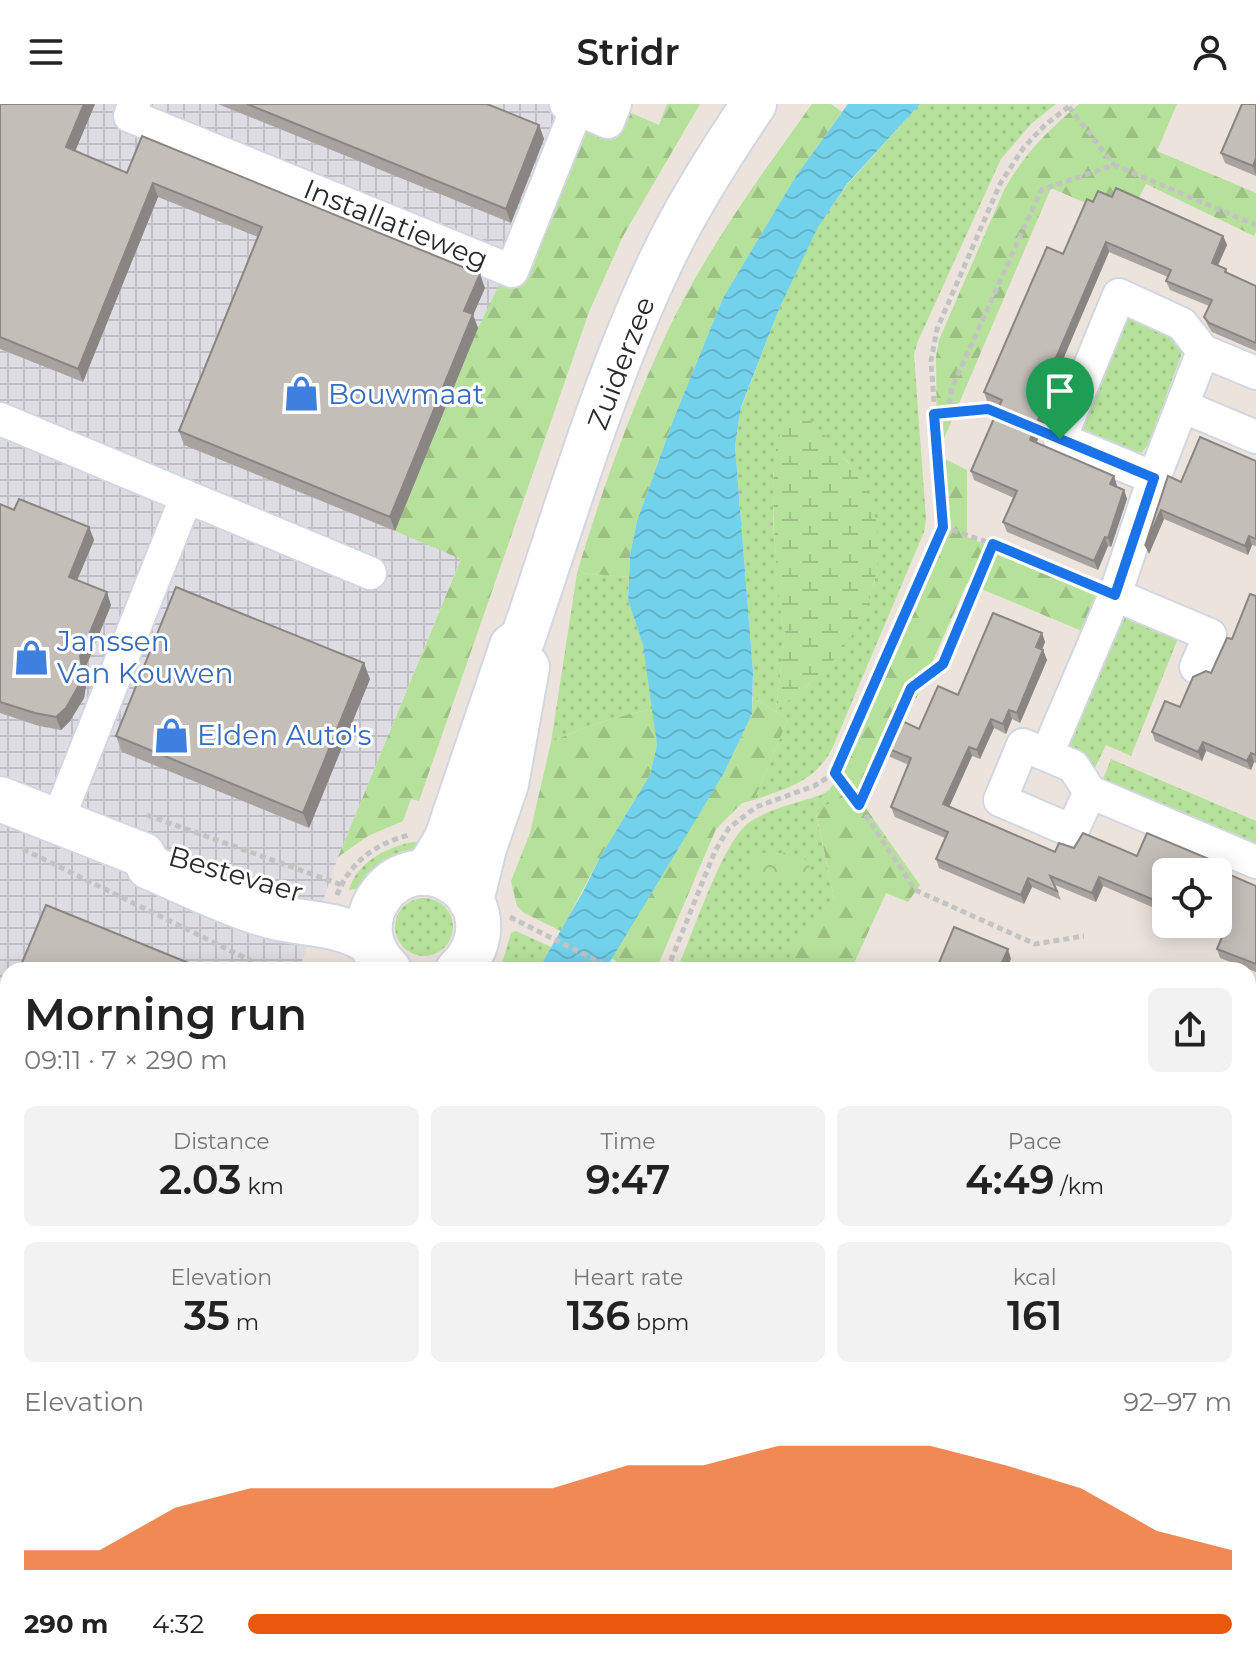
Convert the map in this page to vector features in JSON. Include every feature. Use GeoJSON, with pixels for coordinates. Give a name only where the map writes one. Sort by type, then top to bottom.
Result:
{"type":"FeatureCollection","features":[{"type":"Feature","properties":{"kind":"street","name":"Installatieweg"},"geometry":{"type":"LineString","coordinates":[[134,104],[130,116],[512,271],[571,106]]}},
{"type":"Feature","properties":{"kind":"street"},"geometry":{"type":"LineString","coordinates":[[571,106],[608,122],[615,104]]}},
{"type":"Feature","properties":{"kind":"street","name":"Zuiderzee"},"geometry":{"type":"LineString","coordinates":[[423,873],[447,838],[512,646],[523,638],[621,356],[650,285],[700,189],[754,104]]}},
{"type":"Feature","properties":{"kind":"street"},"geometry":{"type":"LineString","coordinates":[[1154,478],[1060,439],[1119,295],[1182,324],[1203,351],[1256,373]]}},
{"type":"Feature","properties":{"kind":"street"},"geometry":{"type":"LineString","coordinates":[[1047,754],[1115,595],[1154,478],[1203,351]]}},
{"type":"Feature","properties":{"kind":"street"},"geometry":{"type":"LineString","coordinates":[[1182,406],[1256,437]]}},
{"type":"Feature","properties":{"kind":"street"},"geometry":{"type":"LineString","coordinates":[[0,419],[370,573]]}},
{"type":"Feature","properties":{"kind":"street"},"geometry":{"type":"LineString","coordinates":[[57,822],[186,498]]}},
{"type":"Feature","properties":{"kind":"street"},"geometry":{"type":"LineString","coordinates":[[1115,595],[1210,635],[1196,667]]}},
{"type":"Feature","properties":{"kind":"street","name":"Zuiderzee"},"geometry":{"type":"LineString","coordinates":[[490,909],[484,848],[506,784],[516,737],[530,652],[523,638]]}},
{"type":"Feature","properties":{"kind":"street"},"geometry":{"type":"LineString","coordinates":[[1090,792],[1072,831],[1000,800],[1023,745],[1073,766],[1090,792],[1256,862]]}},
{"type":"Feature","properties":{"kind":"street","name":"Bestevaer"},"geometry":{"type":"LineString","coordinates":[[1,803],[57,822],[142,834],[155,851],[271,889],[345,901],[360,891]]}},
{"type":"Feature","properties":{"kind":"street","name":"Bestevaer"},"geometry":{"type":"LineString","coordinates":[[142,834],[149,867],[269,916],[358,934],[378,961]]}},
{"type":"Feature","properties":{"kind":"street"},"geometry":{"type":"LineString","coordinates":[[378,961],[360,891],[423,873],[451,880],[490,909],[477,915],[477,937],[465,962]]}},
{"type":"Feature","properties":{"kind":"path"},"geometry":{"type":"LineString","coordinates":[[670,962],[715,851],[729,828],[756,807],[814,786],[835,773],[943,527],[931,361],[937,329],[1000,184],[1024,147],[1070,105],[1114,165],[1256,225]]}},
{"type":"Feature","properties":{"kind":"path"},"geometry":{"type":"LineString","coordinates":[[949,412],[951,390],[1041,190],[1114,165]]}},
{"type":"Feature","properties":{"kind":"path"},"geometry":{"type":"LineString","coordinates":[[934,414],[988,409],[1003,415]]}},
{"type":"Feature","properties":{"kind":"path"},"geometry":{"type":"LineString","coordinates":[[943,527],[993,544],[1115,595]]}},
{"type":"Feature","properties":{"kind":"path"},"geometry":{"type":"LineString","coordinates":[[859,805],[911,688],[943,664],[993,544]]}},
{"type":"Feature","properties":{"kind":"path"},"geometry":{"type":"LineString","coordinates":[[835,773],[915,890],[1035,944],[1084,936]]}},
{"type":"Feature","properties":{"kind":"path"},"geometry":{"type":"LineString","coordinates":[[142,834],[360,891]]}},
{"type":"Feature","properties":{"kind":"path"},"geometry":{"type":"LineString","coordinates":[[14,845],[254,962]]}},
{"type":"Feature","properties":{"kind":"path"},"geometry":{"type":"LineString","coordinates":[[490,909],[600,962]]}},
{"type":"Feature","properties":{"kind":"shaded area"},"geometry":{"type":"Polygon","coordinates":[[[0,104],[624,104],[396,530],[461,558],[338,857],[302,962],[0,962],[0,104]]]}},
{"type":"Feature","properties":{"kind":"green space"},"geometry":{"type":"Polygon","coordinates":[[[667,104],[700,104],[623,236],[589,312],[419,801],[411,799],[403,821],[368,836],[338,857],[461,559],[395,531],[478,328],[584,112],[622,109],[659,125],[667,104]]]}},
{"type":"Feature","properties":{"kind":"green space"},"geometry":{"type":"Polygon","coordinates":[[[812,104],[831,104],[842,112],[796,176],[723,298],[674,418],[637,521],[629,577],[577,573],[619,448],[670,326],[718,240],[812,104]]]}},
{"type":"Feature","properties":{"kind":"green space"},"geometry":{"type":"Polygon","coordinates":[[[920,104],[1056,104],[1031,124],[1001,159],[918,341],[914,354],[926,519],[924,532],[832,749],[817,769],[799,782],[754,800],[788,719],[753,697],[735,446],[741,408],[779,309],[818,226],[847,185],[920,104]],[[805,416],[773,473],[773,523],[785,633],[776,710],[833,661],[859,623],[875,581],[849,463],[805,416]]]}},
{"type":"Feature","properties":{"kind":"green space"},"geometry":{"type":"Polygon","coordinates":[[[1079,104],[1177,104],[1157,151],[1256,193],[1254,236],[1146,184],[1127,221],[1051,188],[937,455],[936,357],[939,340],[1004,190],[1020,164],[1047,133],[1079,104]]]}},
{"type":"Feature","properties":{"kind":"green space"},"geometry":{"type":"Polygon","coordinates":[[[1125,309],[1176,332],[1182,353],[1148,445],[1134,461],[1075,435],[1125,309]]]}},
{"type":"Feature","properties":{"kind":"green space"},"geometry":{"type":"Polygon","coordinates":[[[805,416],[845,458],[868,495],[877,529],[877,570],[865,610],[845,646],[819,675],[776,710],[785,633],[775,550],[774,463],[784,427],[793,419],[805,416]]]}},
{"type":"Feature","properties":{"kind":"green space"},"geometry":{"type":"Polygon","coordinates":[[[937,455],[967,470],[967,537],[1097,590],[1082,631],[967,583],[916,699],[901,704],[858,797],[920,885],[908,902],[886,893],[855,962],[796,962],[792,945],[834,898],[816,813],[835,799],[829,790],[843,772],[936,554],[937,455]]]}},
{"type":"Feature","properties":{"kind":"green space"},"geometry":{"type":"Polygon","coordinates":[[[577,573],[629,577],[628,600],[643,645],[653,709],[601,722],[551,742],[577,573]]]}},
{"type":"Feature","properties":{"kind":"green space"},"geometry":{"type":"Polygon","coordinates":[[[1124,609],[1181,631],[1131,756],[1106,745],[1094,770],[1062,752],[1124,609]]]}},
{"type":"Feature","properties":{"kind":"green space"},"geometry":{"type":"Polygon","coordinates":[[[753,697],[788,719],[754,800],[742,803],[716,829],[659,962],[618,962],[611,958],[724,773],[752,714],[753,697]]]}},
{"type":"Feature","properties":{"kind":"green space"},"geometry":{"type":"Polygon","coordinates":[[[653,709],[657,745],[650,775],[600,857],[561,931],[524,913],[517,906],[511,881],[530,833],[551,742],[601,722],[653,709]]]}},
{"type":"Feature","properties":{"kind":"green space"},"geometry":{"type":"Polygon","coordinates":[[[1111,759],[1256,821],[1256,855],[1100,787],[1111,759]]]}},
{"type":"Feature","properties":{"kind":"green space"},"geometry":{"type":"Polygon","coordinates":[[[829,790],[836,799],[816,814],[834,898],[793,945],[796,962],[680,962],[717,872],[736,836],[746,825],[763,815],[829,790]]]}},
{"type":"Feature","properties":{"kind":"green space"},"geometry":{"type":"Polygon","coordinates":[[[413,842],[431,843],[361,888],[349,890],[365,864],[383,852],[413,842]]]}},
{"type":"Feature","properties":{"kind":"green space"},"geometry":{"type":"Polygon","coordinates":[[[763,853],[801,853],[811,869],[807,878],[798,881],[754,881],[753,860],[763,853]]]}},
{"type":"Feature","properties":{"kind":"green space"},"geometry":{"type":"Polygon","coordinates":[[[424,898],[435,900],[444,907],[451,916],[451,938],[444,947],[435,954],[424,956],[413,954],[404,947],[397,938],[395,927],[397,916],[404,907],[413,900],[424,898]]]}},
{"type":"Feature","properties":{"kind":"green space"},"geometry":{"type":"Polygon","coordinates":[[[516,931],[551,947],[543,962],[502,962],[511,933],[516,931]]]}},
{"type":"Feature","properties":{"kind":"water"},"geometry":{"type":"Polygon","coordinates":[[[848,104],[920,104],[847,184],[818,227],[779,309],[741,407],[735,446],[753,672],[752,714],[724,773],[610,962],[543,962],[600,857],[650,775],[657,745],[643,645],[628,600],[630,555],[637,521],[674,418],[723,298],[796,176],[848,104]]]}},
{"type":"Feature","properties":{"kind":"building"},"geometry":{"type":"Polygon","coordinates":[[[0,104],[84,104],[66,147],[127,173],[142,136],[480,274],[464,311],[473,314],[390,517],[179,431],[262,227],[153,183],[78,369],[0,337],[0,104]]]}},
{"type":"Feature","properties":{"kind":"building"},"geometry":{"type":"Polygon","coordinates":[[[247,104],[487,104],[539,125],[506,209],[247,104]]]}},
{"type":"Feature","properties":{"kind":"building"},"geometry":{"type":"Polygon","coordinates":[[[1242,104],[1256,104],[1256,158],[1253,166],[1221,153],[1242,104]]]}},
{"type":"Feature","properties":{"kind":"building"},"geometry":{"type":"Polygon","coordinates":[[[1116,188],[1223,236],[1212,263],[1256,286],[1256,343],[1209,323],[1204,317],[1212,300],[1166,281],[1171,270],[1106,242],[1046,381],[1053,384],[1030,440],[1114,476],[1110,484],[1124,490],[1108,538],[1105,537],[1094,561],[1003,522],[1017,491],[971,471],[1002,400],[984,392],[1047,247],[1063,254],[1087,199],[1093,202],[1098,191],[1112,197],[1116,188]]]}},
{"type":"Feature","properties":{"kind":"building"},"geometry":{"type":"Polygon","coordinates":[[[1200,437],[1256,461],[1256,539],[1249,536],[1245,546],[1161,510],[1145,546],[1168,476],[1181,482],[1200,437]]]}},
{"type":"Feature","properties":{"kind":"building"},"geometry":{"type":"Polygon","coordinates":[[[19,499],[89,527],[69,577],[107,592],[80,656],[79,685],[66,708],[56,717],[0,702],[0,504],[14,510],[19,499]]]}},
{"type":"Feature","properties":{"kind":"building"},"geometry":{"type":"Polygon","coordinates":[[[176,587],[364,663],[303,813],[116,736],[176,587]]]}},
{"type":"Feature","properties":{"kind":"building"},"geometry":{"type":"Polygon","coordinates":[[[1250,594],[1256,596],[1256,755],[1251,753],[1247,761],[1203,742],[1198,752],[1152,732],[1165,701],[1180,707],[1193,677],[1206,671],[1211,673],[1227,638],[1232,639],[1250,594]]]}},
{"type":"Feature","properties":{"kind":"building"},"geometry":{"type":"Polygon","coordinates":[[[993,613],[1042,633],[1036,647],[1043,650],[1017,713],[1009,710],[1003,724],[991,719],[977,750],[969,747],[943,804],[1055,852],[1059,843],[1074,848],[1083,833],[1137,856],[1147,833],[1207,858],[1152,858],[1152,899],[1099,877],[1092,893],[1050,876],[1057,891],[1028,878],[1021,895],[936,859],[948,832],[891,807],[911,758],[884,747],[898,719],[919,729],[938,686],[958,695],[993,613]]]}},
{"type":"Feature","properties":{"kind":"building"},"geometry":{"type":"Polygon","coordinates":[[[1232,876],[1256,886],[1256,962],[1217,949],[1222,938],[1232,938],[1232,876]]]}},
{"type":"Feature","properties":{"kind":"building"},"geometry":{"type":"Polygon","coordinates":[[[46,905],[186,962],[22,962],[46,905]]]}},
{"type":"Feature","properties":{"kind":"building"},"geometry":{"type":"Polygon","coordinates":[[[954,927],[1008,949],[1002,962],[939,962],[954,927]]]}},
{"type":"Feature","properties":{"kind":"place","name":"Bouwmaat"},"geometry":{"type":"Point","coordinates":[302,394]}},
{"type":"Feature","properties":{"kind":"place","name":"Janssen Van Kouwen"},"geometry":{"type":"Point","coordinates":[31,657]}},
{"type":"Feature","properties":{"kind":"place","name":"Elden Auto's"},"geometry":{"type":"Point","coordinates":[171,735]}},
{"type":"Feature","properties":{"kind":"route"},"geometry":{"type":"LineString","coordinates":[[988,409],[1060,439],[1154,478],[1115,595],[993,544],[943,664],[911,688],[859,805],[835,773],[943,527],[934,414],[988,409]]}}]}
